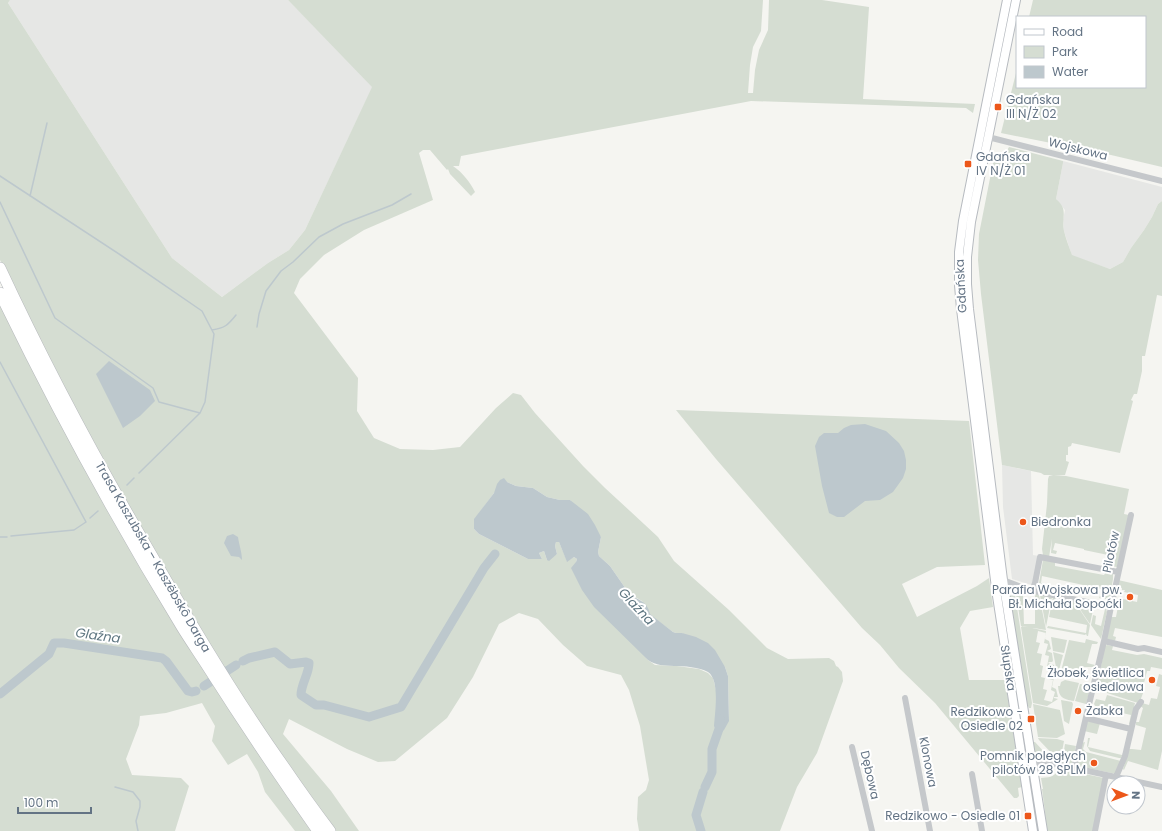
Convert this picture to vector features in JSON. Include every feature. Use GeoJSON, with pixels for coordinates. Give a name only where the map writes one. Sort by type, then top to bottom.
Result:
{"type":"FeatureCollection","features":[{"type":"Feature","properties":{"kind":"highway","name":"Trasa Kaszubska – Kaszëbskô Darga"},"geometry":{"type":"LineString","coordinates":[[0,268],[47,366],[88,444],[211,665],[280,778],[318,831]]}},
{"type":"Feature","properties":{"kind":"highway","name":"Trasa Kaszubska – Kaszëbskô Darga"},"geometry":{"type":"LineString","coordinates":[[0,293],[40,374],[99,485],[183,628],[211,665]]}},
{"type":"Feature","properties":{"kind":"highway","name":"Trasa Kaszubska – Kaszëbskô Darga"},"geometry":{"type":"LineString","coordinates":[[227,690],[330,831]]}},
{"type":"Feature","properties":{"kind":"main road"},"geometry":{"type":"LineString","coordinates":[[1008,0],[1010,28]]}},
{"type":"Feature","properties":{"kind":"main road","name":"Gdańska"},"geometry":{"type":"LineString","coordinates":[[994,576],[961,309],[959,252],[963,221],[1008,0]]}},
{"type":"Feature","properties":{"kind":"main road","name":"Gdańska"},"geometry":{"type":"LineString","coordinates":[[1002,571],[973,342],[967,284],[967,257],[969,234],[1016,0]]}},
{"type":"Feature","properties":{"kind":"main road","name":"Słupska"},"geometry":{"type":"LineString","coordinates":[[1002,571],[1043,831]]}},
{"type":"Feature","properties":{"kind":"main road","name":"Słupska"},"geometry":{"type":"LineString","coordinates":[[994,576],[1033,831]]}},
{"type":"Feature","properties":{"kind":"main road"},"geometry":{"type":"LineString","coordinates":[[1023,766],[1032,765]]}},
{"type":"Feature","properties":{"kind":"street","name":"Wojskowa"},"geometry":{"type":"LineString","coordinates":[[988,137],[1162,181]]}},
{"type":"Feature","properties":{"kind":"street","name":"Pilotów"},"geometry":{"type":"LineString","coordinates":[[1074,768],[1104,641],[1130,515]]}},
{"type":"Feature","properties":{"kind":"street"},"geometry":{"type":"LineString","coordinates":[[1027,589],[1032,589],[1035,583],[1040,557],[1118,572]]}},
{"type":"Feature","properties":{"kind":"street"},"geometry":{"type":"LineString","coordinates":[[1003,580],[1027,589],[1111,606]]}},
{"type":"Feature","properties":{"kind":"street"},"geometry":{"type":"LineString","coordinates":[[1104,641],[1138,649],[1144,648],[1162,652]]}},
{"type":"Feature","properties":{"kind":"street","name":"Klonowa"},"geometry":{"type":"LineString","coordinates":[[905,698],[930,831]]}},
{"type":"Feature","properties":{"kind":"street"},"geometry":{"type":"LineString","coordinates":[[1117,775],[1125,756],[1136,709],[1141,702]]}},
{"type":"Feature","properties":{"kind":"street"},"geometry":{"type":"LineString","coordinates":[[1086,718],[1131,729]]}},
{"type":"Feature","properties":{"kind":"street","name":"Dębowa"},"geometry":{"type":"LineString","coordinates":[[852,748],[872,831]]}},
{"type":"Feature","properties":{"kind":"street"},"geometry":{"type":"LineString","coordinates":[[1032,765],[1056,764],[1106,775],[1095,831]]}},
{"type":"Feature","properties":{"kind":"street"},"geometry":{"type":"LineString","coordinates":[[972,774],[982,831]]}},
{"type":"Feature","properties":{"kind":"street"},"geometry":{"type":"LineString","coordinates":[[1146,784],[1162,787]]}},
{"type":"Feature","properties":{"kind":"shaded area"},"geometry":{"type":"Polygon","coordinates":[[[10,0],[288,0],[373,86],[305,230],[289,250],[268,263],[222,297],[172,258],[8,3],[10,0]]]}},
{"type":"Feature","properties":{"kind":"shaded area"},"geometry":{"type":"Polygon","coordinates":[[[1063,161],[1162,187],[1162,201],[1158,204],[1144,230],[1123,262],[1110,269],[1072,256],[1064,231],[1063,220],[1065,210],[1056,199],[1063,161]]]}},
{"type":"Feature","properties":{"kind":"shaded area"},"geometry":{"type":"Polygon","coordinates":[[[1002,465],[1031,471],[1033,555],[1039,556],[1035,586],[1012,579],[1003,507],[1002,465]]]}},
{"type":"Feature","properties":{"kind":"green space"},"geometry":{"type":"Polygon","coordinates":[[[0,0],[10,0],[8,3],[172,258],[222,297],[268,263],[289,250],[305,230],[372,87],[288,0],[763,0],[761,31],[753,47],[748,93],[753,93],[759,50],[768,30],[769,0],[822,0],[869,7],[863,99],[975,104],[973,113],[966,108],[751,101],[461,156],[459,166],[453,166],[463,175],[473,188],[475,192],[471,196],[430,150],[423,150],[419,153],[433,200],[364,230],[324,255],[300,279],[294,293],[358,378],[357,411],[374,438],[400,449],[433,450],[460,447],[496,408],[513,393],[521,395],[535,413],[583,466],[658,537],[674,561],[729,610],[767,648],[788,659],[829,658],[834,661],[836,666],[842,672],[843,681],[817,753],[797,787],[780,831],[639,831],[637,819],[638,797],[646,790],[649,780],[640,726],[629,690],[621,675],[587,666],[563,645],[538,619],[519,613],[499,624],[473,677],[447,718],[395,761],[378,762],[347,749],[289,719],[283,734],[331,791],[359,831],[335,831],[221,665],[121,498],[19,301],[0,260],[0,0]],[[507,482],[494,493],[480,512],[474,529],[479,534],[528,559],[542,559],[539,553],[544,551],[547,560],[557,554],[555,546],[556,542],[559,542],[567,561],[574,557],[577,559],[576,562],[648,660],[655,665],[699,669],[708,673],[713,678],[716,690],[729,721],[728,676],[725,667],[682,633],[673,632],[649,614],[642,601],[628,592],[610,566],[599,556],[598,552],[601,537],[570,500],[560,500],[547,497],[533,488],[516,486],[507,482]]]}},
{"type":"Feature","properties":{"kind":"green space"},"geometry":{"type":"Polygon","coordinates":[[[1033,0],[1162,0],[1162,167],[1111,155],[1001,133],[1016,73],[1016,88],[1146,88],[1146,16],[1029,16],[1033,0]]]}},
{"type":"Feature","properties":{"kind":"green space"},"geometry":{"type":"Polygon","coordinates":[[[1009,147],[1063,161],[1056,199],[1060,203],[1063,210],[1064,231],[1072,255],[1110,269],[1123,262],[1152,217],[1158,204],[1162,201],[1162,296],[1157,295],[1145,356],[1142,356],[1142,371],[1137,394],[1134,394],[1131,400],[1133,401],[1120,453],[1072,443],[1071,446],[1068,447],[1068,455],[1066,455],[1066,461],[1069,462],[1065,475],[1054,475],[1066,476],[1129,489],[1124,514],[1129,515],[1117,567],[1107,565],[1108,562],[1111,563],[1113,556],[1084,549],[1055,543],[1053,550],[1057,551],[1056,554],[1051,553],[1052,539],[1049,557],[1043,555],[1042,549],[1048,479],[1049,476],[1053,475],[1044,475],[1041,473],[1002,465],[978,260],[979,234],[995,153],[1005,154],[1009,147]]]}},
{"type":"Feature","properties":{"kind":"green space"},"geometry":{"type":"Polygon","coordinates":[[[0,304],[313,831],[295,831],[265,792],[258,772],[247,754],[228,765],[212,741],[215,726],[202,703],[166,713],[140,716],[139,725],[126,759],[132,775],[181,778],[189,786],[175,831],[0,831],[0,304]]]}},
{"type":"Feature","properties":{"kind":"green space"},"geometry":{"type":"Polygon","coordinates":[[[676,410],[969,421],[985,565],[937,567],[902,584],[917,617],[977,586],[989,578],[993,607],[970,611],[960,628],[969,680],[1005,680],[1022,787],[1018,788],[1019,796],[1017,798],[1014,798],[935,703],[899,668],[880,645],[862,628],[716,459],[676,410]]]}},
{"type":"Feature","properties":{"kind":"green space"},"geometry":{"type":"Polygon","coordinates":[[[1043,560],[1055,562],[1055,566],[1104,575],[1106,572],[1113,573],[1110,597],[1106,599],[1099,598],[1100,596],[1105,597],[1106,590],[1042,576],[1041,583],[1044,583],[1044,585],[1039,583],[1043,560]]]}},
{"type":"Feature","properties":{"kind":"green space"},"geometry":{"type":"Polygon","coordinates":[[[1118,580],[1162,590],[1162,637],[1115,628],[1113,636],[1116,637],[1115,641],[1107,639],[1111,617],[1116,617],[1119,601],[1122,602],[1123,599],[1137,602],[1138,595],[1124,592],[1125,590],[1117,587],[1118,580]]]}},
{"type":"Feature","properties":{"kind":"green space"},"geometry":{"type":"Polygon","coordinates":[[[1015,588],[1026,593],[1026,595],[1023,595],[1024,624],[1035,624],[1035,596],[1030,594],[1032,593],[1039,595],[1046,630],[1021,626],[1015,588]]]}},
{"type":"Feature","properties":{"kind":"green space"},"geometry":{"type":"Polygon","coordinates":[[[1015,595],[1032,703],[1031,708],[1029,708],[1025,700],[1009,596],[1015,595]]]}},
{"type":"Feature","properties":{"kind":"green space"},"geometry":{"type":"Polygon","coordinates":[[[1040,595],[1052,597],[1046,627],[1040,595]]]}},
{"type":"Feature","properties":{"kind":"green space"},"geometry":{"type":"Polygon","coordinates":[[[1003,597],[1028,757],[1016,702],[1001,598],[1003,597]]]}},
{"type":"Feature","properties":{"kind":"green space"},"geometry":{"type":"Polygon","coordinates":[[[1053,597],[1074,601],[1090,625],[1088,636],[1086,634],[1047,628],[1048,626],[1086,633],[1087,625],[1049,617],[1053,597]]]}},
{"type":"Feature","properties":{"kind":"green space"},"geometry":{"type":"Polygon","coordinates":[[[1075,602],[1094,605],[1090,624],[1075,602]]]}},
{"type":"Feature","properties":{"kind":"green space"},"geometry":{"type":"Polygon","coordinates":[[[1102,608],[1106,608],[1107,612],[1101,639],[1091,625],[1093,615],[1096,616],[1095,624],[1101,626],[1105,609],[1102,608]]]}},
{"type":"Feature","properties":{"kind":"green space"},"geometry":{"type":"Polygon","coordinates":[[[1023,626],[1046,631],[1046,633],[1038,631],[1036,642],[1040,643],[1037,653],[1042,654],[1040,665],[1043,666],[1041,677],[1045,678],[1043,689],[1047,690],[1044,700],[1052,702],[1055,692],[1051,690],[1053,680],[1049,679],[1051,668],[1047,667],[1049,656],[1045,655],[1048,644],[1044,643],[1045,636],[1045,639],[1049,641],[1051,649],[1047,651],[1052,653],[1053,661],[1048,663],[1054,665],[1055,673],[1050,674],[1054,677],[1052,687],[1056,689],[1058,697],[1054,697],[1058,699],[1047,706],[1033,703],[1021,627],[1023,626]]]}},
{"type":"Feature","properties":{"kind":"green space"},"geometry":{"type":"Polygon","coordinates":[[[1051,637],[1067,640],[1064,653],[1053,651],[1051,637]]]}},
{"type":"Feature","properties":{"kind":"green space"},"geometry":{"type":"Polygon","coordinates":[[[1086,639],[1098,642],[1097,644],[1092,644],[1087,663],[1095,665],[1094,667],[1084,667],[1083,671],[1064,667],[1062,675],[1060,675],[1069,640],[1085,643],[1086,639]]]}},
{"type":"Feature","properties":{"kind":"green space"},"geometry":{"type":"Polygon","coordinates":[[[1105,646],[1113,646],[1112,650],[1162,658],[1162,669],[1151,667],[1150,671],[1147,671],[1143,687],[1145,688],[1138,703],[1107,693],[1105,690],[1106,689],[1097,686],[1105,646]]]}},
{"type":"Feature","properties":{"kind":"green space"},"geometry":{"type":"Polygon","coordinates":[[[1053,652],[1063,655],[1058,674],[1057,672],[1053,652]]]}},
{"type":"Feature","properties":{"kind":"green space"},"geometry":{"type":"Polygon","coordinates":[[[1159,674],[1162,675],[1162,751],[1158,770],[1128,761],[1124,770],[1123,769],[1129,749],[1141,750],[1146,728],[1136,725],[1136,722],[1139,722],[1143,708],[1140,706],[1142,703],[1149,705],[1151,698],[1157,699],[1160,687],[1156,686],[1159,674]]]}},
{"type":"Feature","properties":{"kind":"green space"},"geometry":{"type":"Polygon","coordinates":[[[1065,680],[1079,683],[1074,701],[1064,699],[1059,693],[1058,686],[1060,686],[1061,682],[1065,680]]]}},
{"type":"Feature","properties":{"kind":"green space"},"geometry":{"type":"Polygon","coordinates":[[[1080,684],[1091,686],[1086,704],[1075,701],[1080,684]]]}},
{"type":"Feature","properties":{"kind":"green space"},"geometry":{"type":"Polygon","coordinates":[[[1107,695],[1135,703],[1131,724],[1129,724],[1131,715],[1096,707],[1094,704],[1096,699],[1105,701],[1107,695]]]}},
{"type":"Feature","properties":{"kind":"green space"},"geometry":{"type":"Polygon","coordinates":[[[1061,700],[1072,702],[1073,704],[1069,724],[1064,721],[1061,700]]]}},
{"type":"Feature","properties":{"kind":"green space"},"geometry":{"type":"Polygon","coordinates":[[[1033,704],[1060,710],[1065,734],[1057,738],[1038,737],[1033,704]]]}},
{"type":"Feature","properties":{"kind":"green space"},"geometry":{"type":"Polygon","coordinates":[[[1088,721],[1100,723],[1097,734],[1084,731],[1088,721]]]}},
{"type":"Feature","properties":{"kind":"green space"},"geometry":{"type":"Polygon","coordinates":[[[1038,738],[1064,741],[1060,762],[1039,740],[1038,738]]]}},
{"type":"Feature","properties":{"kind":"green space"},"geometry":{"type":"Polygon","coordinates":[[[1088,738],[1090,738],[1088,747],[1122,755],[1126,747],[1121,758],[1119,758],[1090,751],[1087,746],[1088,738]]]}},
{"type":"Feature","properties":{"kind":"green space"},"geometry":{"type":"Polygon","coordinates":[[[1032,742],[1035,742],[1046,754],[1046,759],[1035,756],[1032,742]]]}},
{"type":"Feature","properties":{"kind":"green space"},"geometry":{"type":"Polygon","coordinates":[[[1085,742],[1083,749],[1086,752],[1121,761],[1116,774],[1077,765],[1081,743],[1085,742]]]}},
{"type":"Feature","properties":{"kind":"green space"},"geometry":{"type":"Polygon","coordinates":[[[1065,744],[1076,746],[1072,763],[1070,764],[1062,763],[1065,744]]]}},
{"type":"Feature","properties":{"kind":"green space"},"geometry":{"type":"Polygon","coordinates":[[[1061,769],[1104,778],[1094,831],[1046,831],[1041,778],[1053,776],[1058,770],[1060,771],[1061,769]]]}},
{"type":"Feature","properties":{"kind":"water"},"geometry":{"type":"Polygon","coordinates":[[[109,361],[150,390],[155,401],[140,416],[123,428],[96,374],[109,361]]]}},
{"type":"Feature","properties":{"kind":"water"},"geometry":{"type":"Polygon","coordinates":[[[865,424],[886,431],[899,443],[904,451],[906,469],[903,478],[893,492],[880,500],[865,501],[844,517],[837,517],[829,513],[822,486],[815,446],[819,437],[824,433],[838,433],[851,425],[865,424]]]}},
{"type":"Feature","properties":{"kind":"water"},"geometry":{"type":"Polygon","coordinates":[[[504,478],[507,482],[516,486],[533,488],[547,497],[560,500],[570,500],[588,514],[601,537],[598,552],[599,556],[610,566],[628,592],[644,603],[649,609],[650,614],[673,632],[696,637],[708,643],[715,650],[725,667],[728,676],[729,721],[724,730],[721,732],[717,731],[714,726],[716,697],[712,676],[708,672],[700,669],[660,665],[648,660],[594,607],[582,590],[571,568],[577,559],[574,557],[567,562],[559,542],[556,542],[555,546],[557,554],[549,561],[547,560],[544,551],[539,553],[542,559],[528,559],[479,534],[474,529],[474,519],[494,493],[497,484],[504,478]]]}},
{"type":"Feature","properties":{"kind":"water"},"geometry":{"type":"Polygon","coordinates":[[[233,534],[238,537],[242,560],[239,557],[231,556],[224,543],[227,536],[233,534]]]}},
{"type":"Feature","properties":{"kind":"waterway"},"geometry":{"type":"LineString","coordinates":[[30,196],[47,123]]}},
{"type":"Feature","properties":{"kind":"waterway"},"geometry":{"type":"LineString","coordinates":[[0,176],[122,256],[202,311],[214,334],[205,402],[200,413],[139,473]]}},
{"type":"Feature","properties":{"kind":"waterway"},"geometry":{"type":"LineString","coordinates":[[257,327],[259,314],[266,291],[281,271],[293,262],[319,237],[343,224],[392,205],[411,194]]}},
{"type":"Feature","properties":{"kind":"waterway"},"geometry":{"type":"LineString","coordinates":[[0,202],[55,318],[153,388],[159,402],[200,413]]}},
{"type":"Feature","properties":{"kind":"waterway"},"geometry":{"type":"LineString","coordinates":[[212,330],[226,326],[236,315]]}},
{"type":"Feature","properties":{"kind":"waterway"},"geometry":{"type":"LineString","coordinates":[[0,362],[86,522]]}},
{"type":"Feature","properties":{"kind":"waterway"},"geometry":{"type":"LineString","coordinates":[[127,485],[134,478]]}},
{"type":"Feature","properties":{"kind":"waterway"},"geometry":{"type":"LineString","coordinates":[[90,518],[98,511]]}},
{"type":"Feature","properties":{"kind":"waterway"},"geometry":{"type":"LineString","coordinates":[[11,536],[74,530],[86,522]]}},
{"type":"Feature","properties":{"kind":"waterway"},"geometry":{"type":"LineString","coordinates":[[0,537],[7,537]]}},
{"type":"Feature","properties":{"kind":"waterway","name":"Glaźna"},"geometry":{"type":"LineString","coordinates":[[243,661],[249,658],[275,652],[290,664],[309,663],[301,695],[316,705],[324,705],[369,717],[401,707],[484,568],[495,554]]}},
{"type":"Feature","properties":{"kind":"waterway","name":"Glaźna"},"geometry":{"type":"LineString","coordinates":[[0,694],[49,654],[54,643],[64,643],[162,658],[166,661],[188,691],[196,691]]}},
{"type":"Feature","properties":{"kind":"waterway","name":"Glaźna"},"geometry":{"type":"LineString","coordinates":[[204,686],[236,665]]}},
{"type":"Feature","properties":{"kind":"waterway","name":"Glaźna"},"geometry":{"type":"LineString","coordinates":[[705,787],[712,772],[712,749],[719,729],[720,719]]}},
{"type":"Feature","properties":{"kind":"waterway"},"geometry":{"type":"LineString","coordinates":[[115,787],[133,792],[140,801],[136,821],[138,831]]}},
{"type":"Feature","properties":{"kind":"waterway","name":"Glaźna"},"geometry":{"type":"LineString","coordinates":[[701,831],[696,815],[703,792]]}},
{"type":"Feature","properties":{"kind":"place","name":"Gdańska III N/Ż 02"},"geometry":{"type":"Point","coordinates":[998,107]}},
{"type":"Feature","properties":{"kind":"place","name":"Gdańska IV N/Ż 01"},"geometry":{"type":"Point","coordinates":[968,164]}},
{"type":"Feature","properties":{"kind":"place","name":"Biedronka"},"geometry":{"type":"Point","coordinates":[1023,522]}},
{"type":"Feature","properties":{"kind":"place","name":"Parafia Wojskowa pw. Bł. Michała Sopoćki"},"geometry":{"type":"Point","coordinates":[1130,597]}},
{"type":"Feature","properties":{"kind":"place","name":"Żłobek, świetlica osiedlowa"},"geometry":{"type":"Point","coordinates":[1152,680]}},
{"type":"Feature","properties":{"kind":"place","name":"Żabka"},"geometry":{"type":"Point","coordinates":[1078,711]}},
{"type":"Feature","properties":{"kind":"place","name":"Redzikowo - Osiedle 02"},"geometry":{"type":"Point","coordinates":[1031,719]}},
{"type":"Feature","properties":{"kind":"place","name":"Pomnik poległych pilotów 28 SPLM"},"geometry":{"type":"Point","coordinates":[1094,763]}},
{"type":"Feature","properties":{"kind":"place","name":"Redzikowo - Osiedle 01"},"geometry":{"type":"Point","coordinates":[1028,816]}}]}
